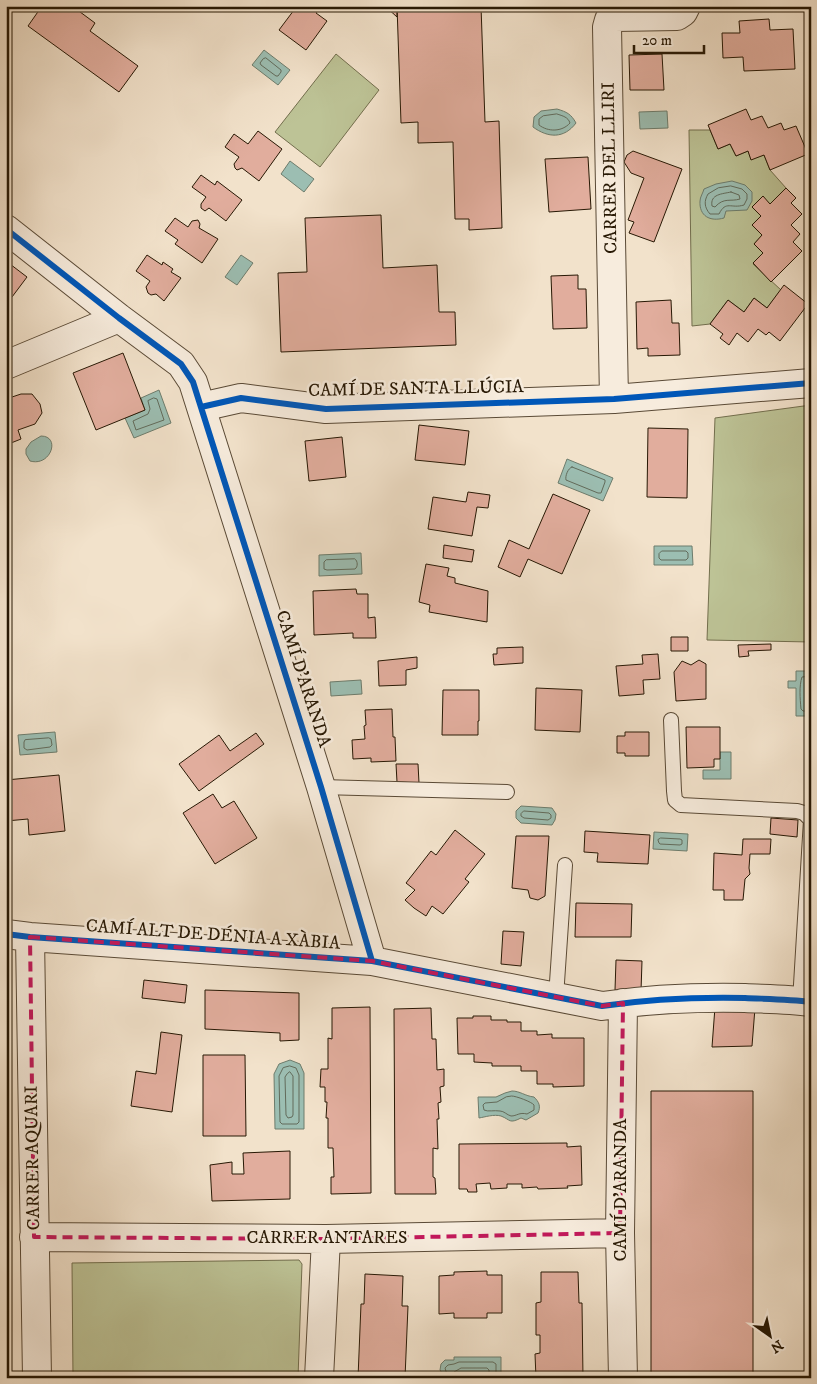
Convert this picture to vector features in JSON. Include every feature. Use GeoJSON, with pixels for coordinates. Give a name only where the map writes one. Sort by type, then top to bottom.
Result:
{"type":"FeatureCollection","features":[{"type":"Feature","properties":{"kind":"street","name":"CARRER DEL LLIRI"},"geometry":{"type":"LineString","coordinates":[[614,399],[607,27],[609,20],[615,16],[677,16],[683,12],[686,6]]}},
{"type":"Feature","properties":{"kind":"street"},"geometry":{"type":"LineString","coordinates":[[6,229],[181,364],[193,382],[201,406]]}},
{"type":"Feature","properties":{"kind":"street"},"geometry":{"type":"LineString","coordinates":[[6,365],[119,318]]}},
{"type":"Feature","properties":{"kind":"street","name":"CAMÍ DE SANTA LLÚCIA"},"geometry":{"type":"LineString","coordinates":[[201,406],[241,398],[326,409],[614,399],[811,383]]}},
{"type":"Feature","properties":{"kind":"street","name":"CAMÍ D'ARANDA"},"geometry":{"type":"LineString","coordinates":[[201,406],[322,787],[372,961]]}},
{"type":"Feature","properties":{"kind":"street","name":"CAMÍ ALT DE DÉNIA A XÀBIA"},"geometry":{"type":"LineString","coordinates":[[18,935],[372,961],[602,1006],[704,997],[806,1002]]}},
{"type":"Feature","properties":{"kind":"street","name":"CARRER AQUARI"},"geometry":{"type":"LineString","coordinates":[[18,935],[34,1237],[37,1378]]}},
{"type":"Feature","properties":{"kind":"street","name":"CAMÍ D'ARANDA"},"geometry":{"type":"LineString","coordinates":[[623,1003],[620,1233],[623,1378]]}},
{"type":"Feature","properties":{"kind":"street","name":"CARRER ANTARES"},"geometry":{"type":"LineString","coordinates":[[34,1237],[326,1239],[620,1233]]}},
{"type":"Feature","properties":{"kind":"street"},"geometry":{"type":"LineString","coordinates":[[319,1378],[326,1239]]}},
{"type":"Feature","properties":{"kind":"lane"},"geometry":{"type":"LineString","coordinates":[[671,720],[675,800],[681,805],[797,811],[804,813],[811,820],[806,1002]]}},
{"type":"Feature","properties":{"kind":"lane"},"geometry":{"type":"LineString","coordinates":[[322,787],[507,792]]}},
{"type":"Feature","properties":{"kind":"lane"},"geometry":{"type":"LineString","coordinates":[[556,997],[565,865]]}},
{"type":"Feature","properties":{"kind":"highlighted area"},"geometry":{"type":"Polygon","coordinates":[[[30,937],[372,961],[602,1006],[623,1003],[620,1233],[326,1239],[34,1237],[30,937]]]}},
{"type":"Feature","properties":{"kind":"green space"},"geometry":{"type":"Polygon","coordinates":[[[336,54],[379,90],[320,167],[275,132],[336,54]]]}},
{"type":"Feature","properties":{"kind":"green space"},"geometry":{"type":"Polygon","coordinates":[[[689,130],[710,130],[718,149],[730,144],[736,156],[748,151],[751,159],[764,155],[770,170],[786,188],[770,204],[763,197],[761,216],[752,225],[762,235],[754,244],[763,253],[753,264],[781,290],[767,308],[754,298],[744,312],[728,300],[710,324],[692,326],[689,130]]]}},
{"type":"Feature","properties":{"kind":"green space"},"geometry":{"type":"Polygon","coordinates":[[[811,405],[811,642],[707,640],[715,418],[811,405]]]}},
{"type":"Feature","properties":{"kind":"green space"},"geometry":{"type":"Polygon","coordinates":[[[299,1260],[302,1264],[298,1378],[73,1378],[72,1263],[299,1260]]]}},
{"type":"Feature","properties":{"kind":"water"},"geometry":{"type":"Polygon","coordinates":[[[264,50],[290,70],[278,85],[252,65],[264,50]]]}},
{"type":"Feature","properties":{"kind":"water"},"geometry":{"type":"Polygon","coordinates":[[[557,109],[566,112],[576,123],[566,132],[550,135],[533,127],[534,117],[541,111],[557,109]]]}},
{"type":"Feature","properties":{"kind":"water"},"geometry":{"type":"Polygon","coordinates":[[[667,111],[668,128],[640,129],[639,112],[667,111]]]}},
{"type":"Feature","properties":{"kind":"water"},"geometry":{"type":"Polygon","coordinates":[[[290,161],[314,179],[304,192],[281,174],[290,161]]]}},
{"type":"Feature","properties":{"kind":"water"},"geometry":{"type":"Polygon","coordinates":[[[732,181],[745,185],[752,192],[752,201],[747,210],[726,211],[724,218],[719,219],[706,217],[701,211],[700,206],[704,189],[716,184],[732,181]]]}},
{"type":"Feature","properties":{"kind":"water"},"geometry":{"type":"Polygon","coordinates":[[[241,255],[253,263],[237,285],[225,277],[241,255]]]}},
{"type":"Feature","properties":{"kind":"water"},"geometry":{"type":"Polygon","coordinates":[[[159,390],[171,423],[134,438],[125,418],[145,410],[141,398],[159,390]]]}},
{"type":"Feature","properties":{"kind":"water"},"geometry":{"type":"Polygon","coordinates":[[[41,436],[47,437],[51,441],[51,451],[43,460],[37,462],[30,461],[26,454],[26,449],[31,442],[41,436]]]}},
{"type":"Feature","properties":{"kind":"water"},"geometry":{"type":"Polygon","coordinates":[[[567,459],[613,478],[603,501],[558,483],[567,459]]]}},
{"type":"Feature","properties":{"kind":"water"},"geometry":{"type":"Polygon","coordinates":[[[654,546],[692,546],[693,565],[654,565],[654,546]]]}},
{"type":"Feature","properties":{"kind":"water"},"geometry":{"type":"Polygon","coordinates":[[[361,553],[362,574],[319,576],[319,555],[361,553]]]}},
{"type":"Feature","properties":{"kind":"water"},"geometry":{"type":"Polygon","coordinates":[[[796,671],[811,671],[811,716],[796,716],[796,688],[788,688],[788,681],[796,681],[796,671]]]}},
{"type":"Feature","properties":{"kind":"water"},"geometry":{"type":"Polygon","coordinates":[[[361,680],[362,694],[331,696],[330,682],[361,680]]]}},
{"type":"Feature","properties":{"kind":"water"},"geometry":{"type":"Polygon","coordinates":[[[55,732],[57,752],[20,755],[18,735],[55,732]]]}},
{"type":"Feature","properties":{"kind":"water"},"geometry":{"type":"Polygon","coordinates":[[[720,752],[731,752],[731,779],[703,779],[703,770],[720,770],[720,752]]]}},
{"type":"Feature","properties":{"kind":"water"},"geometry":{"type":"Polygon","coordinates":[[[521,806],[552,808],[556,814],[555,820],[552,825],[521,823],[516,818],[516,811],[521,806]]]}},
{"type":"Feature","properties":{"kind":"water"},"geometry":{"type":"Polygon","coordinates":[[[654,832],[688,834],[687,851],[653,849],[654,832]]]}},
{"type":"Feature","properties":{"kind":"water"},"geometry":{"type":"Polygon","coordinates":[[[290,1060],[300,1064],[304,1073],[304,1129],[275,1129],[274,1074],[279,1064],[290,1060]]]}},
{"type":"Feature","properties":{"kind":"water"},"geometry":{"type":"Polygon","coordinates":[[[512,1091],[534,1097],[539,1104],[538,1113],[526,1120],[521,1118],[510,1121],[495,1115],[479,1118],[478,1097],[496,1097],[512,1091]]]}},
{"type":"Feature","properties":{"kind":"water"},"geometry":{"type":"Polygon","coordinates":[[[454,1357],[501,1357],[501,1378],[445,1378],[440,1370],[441,1364],[445,1360],[454,1360],[454,1357]]]}},
{"type":"Feature","properties":{"kind":"building"},"geometry":{"type":"Polygon","coordinates":[[[42,6],[72,6],[95,23],[90,31],[138,66],[119,92],[28,26],[42,6]]]}},
{"type":"Feature","properties":{"kind":"building"},"geometry":{"type":"Polygon","coordinates":[[[297,6],[321,6],[316,13],[327,21],[306,50],[279,30],[297,6]]]}},
{"type":"Feature","properties":{"kind":"building"},"geometry":{"type":"Polygon","coordinates":[[[385,6],[397,6],[397,17],[385,6]]]}},
{"type":"Feature","properties":{"kind":"building"},"geometry":{"type":"Polygon","coordinates":[[[397,6],[481,6],[485,122],[499,121],[502,228],[469,230],[469,219],[455,219],[453,142],[418,143],[418,122],[401,123],[397,6]]]}},
{"type":"Feature","properties":{"kind":"building"},"geometry":{"type":"Polygon","coordinates":[[[769,19],[770,30],[793,29],[795,69],[744,71],[743,57],[723,58],[722,33],[740,33],[739,21],[769,19]]]}},
{"type":"Feature","properties":{"kind":"building"},"geometry":{"type":"Polygon","coordinates":[[[662,54],[664,90],[630,90],[629,55],[662,54]]]}},
{"type":"Feature","properties":{"kind":"building"},"geometry":{"type":"Polygon","coordinates":[[[746,109],[751,120],[762,116],[768,128],[781,123],[784,130],[796,126],[808,154],[770,170],[764,155],[751,160],[748,151],[736,156],[730,144],[718,149],[708,125],[746,109]]]}},
{"type":"Feature","properties":{"kind":"building"},"geometry":{"type":"Polygon","coordinates":[[[258,131],[282,149],[259,181],[242,168],[237,170],[235,168],[234,164],[239,157],[225,147],[234,134],[248,144],[258,131]]]}},
{"type":"Feature","properties":{"kind":"building"},"geometry":{"type":"Polygon","coordinates":[[[633,151],[682,169],[654,242],[629,233],[634,222],[628,220],[644,178],[631,173],[624,162],[627,155],[633,151]]]}},
{"type":"Feature","properties":{"kind":"building"},"geometry":{"type":"Polygon","coordinates":[[[588,157],[591,209],[549,212],[545,159],[588,157]]]}},
{"type":"Feature","properties":{"kind":"building"},"geometry":{"type":"Polygon","coordinates":[[[201,175],[215,185],[217,181],[242,200],[226,221],[209,208],[205,211],[201,208],[201,204],[206,197],[192,187],[201,175]]]}},
{"type":"Feature","properties":{"kind":"building"},"geometry":{"type":"Polygon","coordinates":[[[786,188],[796,198],[791,203],[802,214],[791,225],[800,234],[793,242],[802,251],[771,282],[753,263],[763,253],[754,244],[762,235],[752,225],[761,216],[752,207],[763,196],[770,204],[786,188]]]}},
{"type":"Feature","properties":{"kind":"building"},"geometry":{"type":"Polygon","coordinates":[[[381,215],[383,268],[437,265],[439,312],[455,312],[456,345],[281,352],[278,273],[307,272],[305,218],[381,215]]]}},
{"type":"Feature","properties":{"kind":"building"},"geometry":{"type":"Polygon","coordinates":[[[175,218],[188,227],[192,221],[198,220],[199,228],[218,239],[202,263],[175,244],[178,240],[165,231],[175,218]]]}},
{"type":"Feature","properties":{"kind":"building"},"geometry":{"type":"Polygon","coordinates":[[[147,255],[162,265],[163,262],[173,269],[171,272],[181,278],[164,301],[156,294],[151,295],[148,293],[146,287],[150,281],[136,271],[147,255]]]}},
{"type":"Feature","properties":{"kind":"building"},"geometry":{"type":"Polygon","coordinates":[[[6,261],[27,277],[12,297],[6,294],[6,261]]]}},
{"type":"Feature","properties":{"kind":"building"},"geometry":{"type":"Polygon","coordinates":[[[578,275],[578,289],[586,289],[587,328],[553,329],[551,276],[578,275]]]}},
{"type":"Feature","properties":{"kind":"building"},"geometry":{"type":"Polygon","coordinates":[[[784,285],[808,304],[780,341],[769,332],[766,335],[758,329],[748,342],[737,333],[729,345],[720,338],[723,334],[710,324],[728,300],[744,312],[754,298],[767,308],[784,285]]]}},
{"type":"Feature","properties":{"kind":"building"},"geometry":{"type":"Polygon","coordinates":[[[671,300],[672,323],[679,323],[680,355],[648,356],[648,348],[637,349],[636,302],[671,300]]]}},
{"type":"Feature","properties":{"kind":"building"},"geometry":{"type":"Polygon","coordinates":[[[123,353],[145,410],[96,430],[73,373],[123,353]]]}},
{"type":"Feature","properties":{"kind":"building"},"geometry":{"type":"Polygon","coordinates":[[[21,394],[32,394],[40,404],[42,413],[35,424],[18,430],[21,439],[6,445],[6,399],[21,394]]]}},
{"type":"Feature","properties":{"kind":"building"},"geometry":{"type":"Polygon","coordinates":[[[419,425],[469,431],[465,465],[415,460],[419,425]]]}},
{"type":"Feature","properties":{"kind":"building"},"geometry":{"type":"Polygon","coordinates":[[[648,428],[688,429],[687,498],[647,497],[648,428]]]}},
{"type":"Feature","properties":{"kind":"building"},"geometry":{"type":"Polygon","coordinates":[[[342,437],[346,477],[309,481],[305,441],[342,437]]]}},
{"type":"Feature","properties":{"kind":"building"},"geometry":{"type":"Polygon","coordinates":[[[468,492],[490,495],[488,508],[477,507],[472,536],[428,529],[433,497],[466,502],[468,492]]]}},
{"type":"Feature","properties":{"kind":"building"},"geometry":{"type":"Polygon","coordinates":[[[553,494],[590,510],[562,574],[528,559],[520,577],[498,567],[509,540],[529,549],[553,494]]]}},
{"type":"Feature","properties":{"kind":"building"},"geometry":{"type":"Polygon","coordinates":[[[444,545],[474,550],[472,562],[443,558],[444,545]]]}},
{"type":"Feature","properties":{"kind":"building"},"geometry":{"type":"Polygon","coordinates":[[[426,564],[449,568],[447,576],[455,578],[455,583],[488,591],[487,622],[429,612],[430,605],[419,602],[426,564]]]}},
{"type":"Feature","properties":{"kind":"building"},"geometry":{"type":"Polygon","coordinates":[[[356,589],[357,594],[368,594],[368,618],[375,617],[376,638],[353,638],[353,633],[314,635],[313,591],[356,589]]]}},
{"type":"Feature","properties":{"kind":"building"},"geometry":{"type":"Polygon","coordinates":[[[671,637],[688,637],[688,651],[671,651],[671,637]]]}},
{"type":"Feature","properties":{"kind":"building"},"geometry":{"type":"Polygon","coordinates":[[[771,644],[771,650],[748,651],[749,656],[739,657],[738,645],[771,644]]]}},
{"type":"Feature","properties":{"kind":"building"},"geometry":{"type":"Polygon","coordinates":[[[523,647],[523,663],[494,665],[493,654],[497,654],[497,648],[523,647]]]}},
{"type":"Feature","properties":{"kind":"building"},"geometry":{"type":"Polygon","coordinates":[[[658,654],[660,679],[643,680],[644,694],[619,696],[616,666],[643,664],[642,655],[658,654]]]}},
{"type":"Feature","properties":{"kind":"building"},"geometry":{"type":"Polygon","coordinates":[[[417,657],[417,668],[406,670],[406,685],[379,686],[378,661],[417,657]]]}},
{"type":"Feature","properties":{"kind":"building"},"geometry":{"type":"Polygon","coordinates":[[[699,660],[706,664],[706,699],[676,701],[674,672],[682,661],[691,665],[699,660]]]}},
{"type":"Feature","properties":{"kind":"building"},"geometry":{"type":"Polygon","coordinates":[[[536,688],[582,690],[580,732],[535,730],[536,688]]]}},
{"type":"Feature","properties":{"kind":"building"},"geometry":{"type":"Polygon","coordinates":[[[443,690],[479,690],[478,735],[442,735],[443,690]]]}},
{"type":"Feature","properties":{"kind":"building"},"geometry":{"type":"Polygon","coordinates":[[[392,709],[396,761],[371,762],[371,758],[353,759],[352,740],[365,739],[365,710],[392,709]]]}},
{"type":"Feature","properties":{"kind":"building"},"geometry":{"type":"Polygon","coordinates":[[[686,727],[720,727],[720,759],[714,759],[714,767],[687,768],[686,727]]]}},
{"type":"Feature","properties":{"kind":"building"},"geometry":{"type":"Polygon","coordinates":[[[625,732],[649,732],[649,756],[625,756],[625,753],[617,753],[617,736],[625,736],[625,732]]]}},
{"type":"Feature","properties":{"kind":"building"},"geometry":{"type":"Polygon","coordinates":[[[256,733],[264,744],[199,791],[179,764],[219,735],[230,751],[256,733]]]}},
{"type":"Feature","properties":{"kind":"building"},"geometry":{"type":"Polygon","coordinates":[[[396,764],[418,764],[419,783],[397,782],[396,764]]]}},
{"type":"Feature","properties":{"kind":"building"},"geometry":{"type":"Polygon","coordinates":[[[59,775],[65,831],[29,835],[28,819],[6,821],[6,780],[59,775]]]}},
{"type":"Feature","properties":{"kind":"building"},"geometry":{"type":"Polygon","coordinates":[[[213,794],[222,808],[234,801],[257,838],[215,864],[183,813],[213,794]]]}},
{"type":"Feature","properties":{"kind":"building"},"geometry":{"type":"Polygon","coordinates":[[[771,818],[798,820],[797,837],[770,834],[771,818]]]}},
{"type":"Feature","properties":{"kind":"building"},"geometry":{"type":"Polygon","coordinates":[[[455,830],[485,854],[465,879],[469,882],[443,914],[432,906],[426,916],[405,900],[415,890],[406,883],[431,851],[436,855],[455,830]]]}},
{"type":"Feature","properties":{"kind":"building"},"geometry":{"type":"Polygon","coordinates":[[[585,831],[650,835],[648,864],[597,862],[598,853],[584,852],[585,831]]]}},
{"type":"Feature","properties":{"kind":"building"},"geometry":{"type":"Polygon","coordinates":[[[516,836],[549,836],[545,896],[538,900],[530,898],[528,890],[512,888],[516,836]]]}},
{"type":"Feature","properties":{"kind":"building"},"geometry":{"type":"Polygon","coordinates":[[[743,839],[771,839],[770,854],[750,854],[750,874],[745,879],[743,900],[724,900],[724,890],[713,890],[714,853],[742,855],[743,839]]]}},
{"type":"Feature","properties":{"kind":"building"},"geometry":{"type":"Polygon","coordinates":[[[576,903],[632,904],[631,937],[575,937],[576,903]]]}},
{"type":"Feature","properties":{"kind":"building"},"geometry":{"type":"Polygon","coordinates":[[[503,931],[524,932],[521,966],[501,964],[503,931]]]}},
{"type":"Feature","properties":{"kind":"building"},"geometry":{"type":"Polygon","coordinates":[[[616,960],[642,961],[641,991],[615,990],[616,960]]]}},
{"type":"Feature","properties":{"kind":"building"},"geometry":{"type":"Polygon","coordinates":[[[144,980],[187,985],[185,1003],[142,998],[144,980]]]}},
{"type":"Feature","properties":{"kind":"building"},"geometry":{"type":"Polygon","coordinates":[[[205,990],[299,993],[299,1040],[280,1041],[280,1033],[205,1029],[205,990]]]}},
{"type":"Feature","properties":{"kind":"building"},"geometry":{"type":"Polygon","coordinates":[[[370,1007],[371,1193],[331,1194],[331,1177],[334,1177],[333,1148],[328,1148],[325,1087],[320,1087],[321,1069],[328,1069],[328,1038],[332,1039],[332,1008],[370,1007]]]}},
{"type":"Feature","properties":{"kind":"building"},"geometry":{"type":"Polygon","coordinates":[[[715,1007],[755,1008],[752,1046],[712,1047],[715,1007]]]}},
{"type":"Feature","properties":{"kind":"building"},"geometry":{"type":"Polygon","coordinates":[[[431,1008],[432,1039],[436,1039],[437,1070],[444,1069],[444,1086],[440,1087],[441,1102],[438,1103],[438,1149],[433,1148],[433,1177],[435,1178],[436,1194],[395,1194],[394,1009],[431,1008]]]}},
{"type":"Feature","properties":{"kind":"building"},"geometry":{"type":"Polygon","coordinates":[[[473,1016],[491,1016],[491,1020],[521,1022],[521,1031],[537,1031],[537,1035],[552,1034],[552,1038],[584,1038],[584,1086],[553,1087],[553,1084],[537,1084],[537,1071],[521,1071],[521,1066],[492,1066],[492,1063],[474,1062],[474,1054],[458,1054],[457,1018],[473,1018],[473,1016]]]}},
{"type":"Feature","properties":{"kind":"building"},"geometry":{"type":"Polygon","coordinates":[[[161,1032],[182,1035],[172,1112],[131,1106],[136,1071],[156,1074],[161,1032]]]}},
{"type":"Feature","properties":{"kind":"building"},"geometry":{"type":"Polygon","coordinates":[[[203,1055],[245,1055],[246,1136],[203,1136],[203,1055]]]}},
{"type":"Feature","properties":{"kind":"building"},"geometry":{"type":"Polygon","coordinates":[[[651,1091],[753,1091],[753,1378],[651,1378],[651,1091]]]}},
{"type":"Feature","properties":{"kind":"building"},"geometry":{"type":"Polygon","coordinates":[[[567,1143],[567,1147],[581,1146],[582,1185],[567,1186],[568,1188],[538,1189],[537,1187],[522,1188],[522,1184],[507,1184],[507,1188],[491,1189],[490,1183],[476,1184],[477,1192],[459,1189],[459,1144],[567,1143]]]}},
{"type":"Feature","properties":{"kind":"building"},"geometry":{"type":"Polygon","coordinates":[[[290,1151],[290,1199],[212,1201],[210,1165],[232,1162],[232,1174],[244,1174],[243,1153],[290,1151]]]}},
{"type":"Feature","properties":{"kind":"building"},"geometry":{"type":"Polygon","coordinates":[[[487,1271],[487,1275],[502,1275],[502,1313],[487,1313],[487,1318],[454,1318],[454,1313],[439,1314],[439,1276],[454,1275],[454,1272],[487,1271]]]}},
{"type":"Feature","properties":{"kind":"building"},"geometry":{"type":"Polygon","coordinates":[[[541,1272],[578,1272],[579,1303],[582,1303],[583,1378],[536,1378],[535,1354],[540,1353],[540,1335],[536,1335],[536,1303],[541,1302],[541,1272]]]}},
{"type":"Feature","properties":{"kind":"building"},"geometry":{"type":"Polygon","coordinates":[[[365,1274],[403,1276],[402,1306],[408,1306],[405,1378],[358,1378],[361,1304],[364,1304],[365,1274]]]}},
{"type":"Feature","properties":{"kind":"cycle path"},"geometry":{"type":"LineString","coordinates":[[6,229],[181,364],[193,382],[321,787],[372,961]]}},
{"type":"Feature","properties":{"kind":"cycle path"},"geometry":{"type":"LineString","coordinates":[[201,407],[241,398],[326,409],[614,399],[811,383]]}},
{"type":"Feature","properties":{"kind":"cycle path"},"geometry":{"type":"LineString","coordinates":[[6,934],[372,961],[602,1006],[656,1000],[709,998],[778,999],[811,1002]]}}]}
